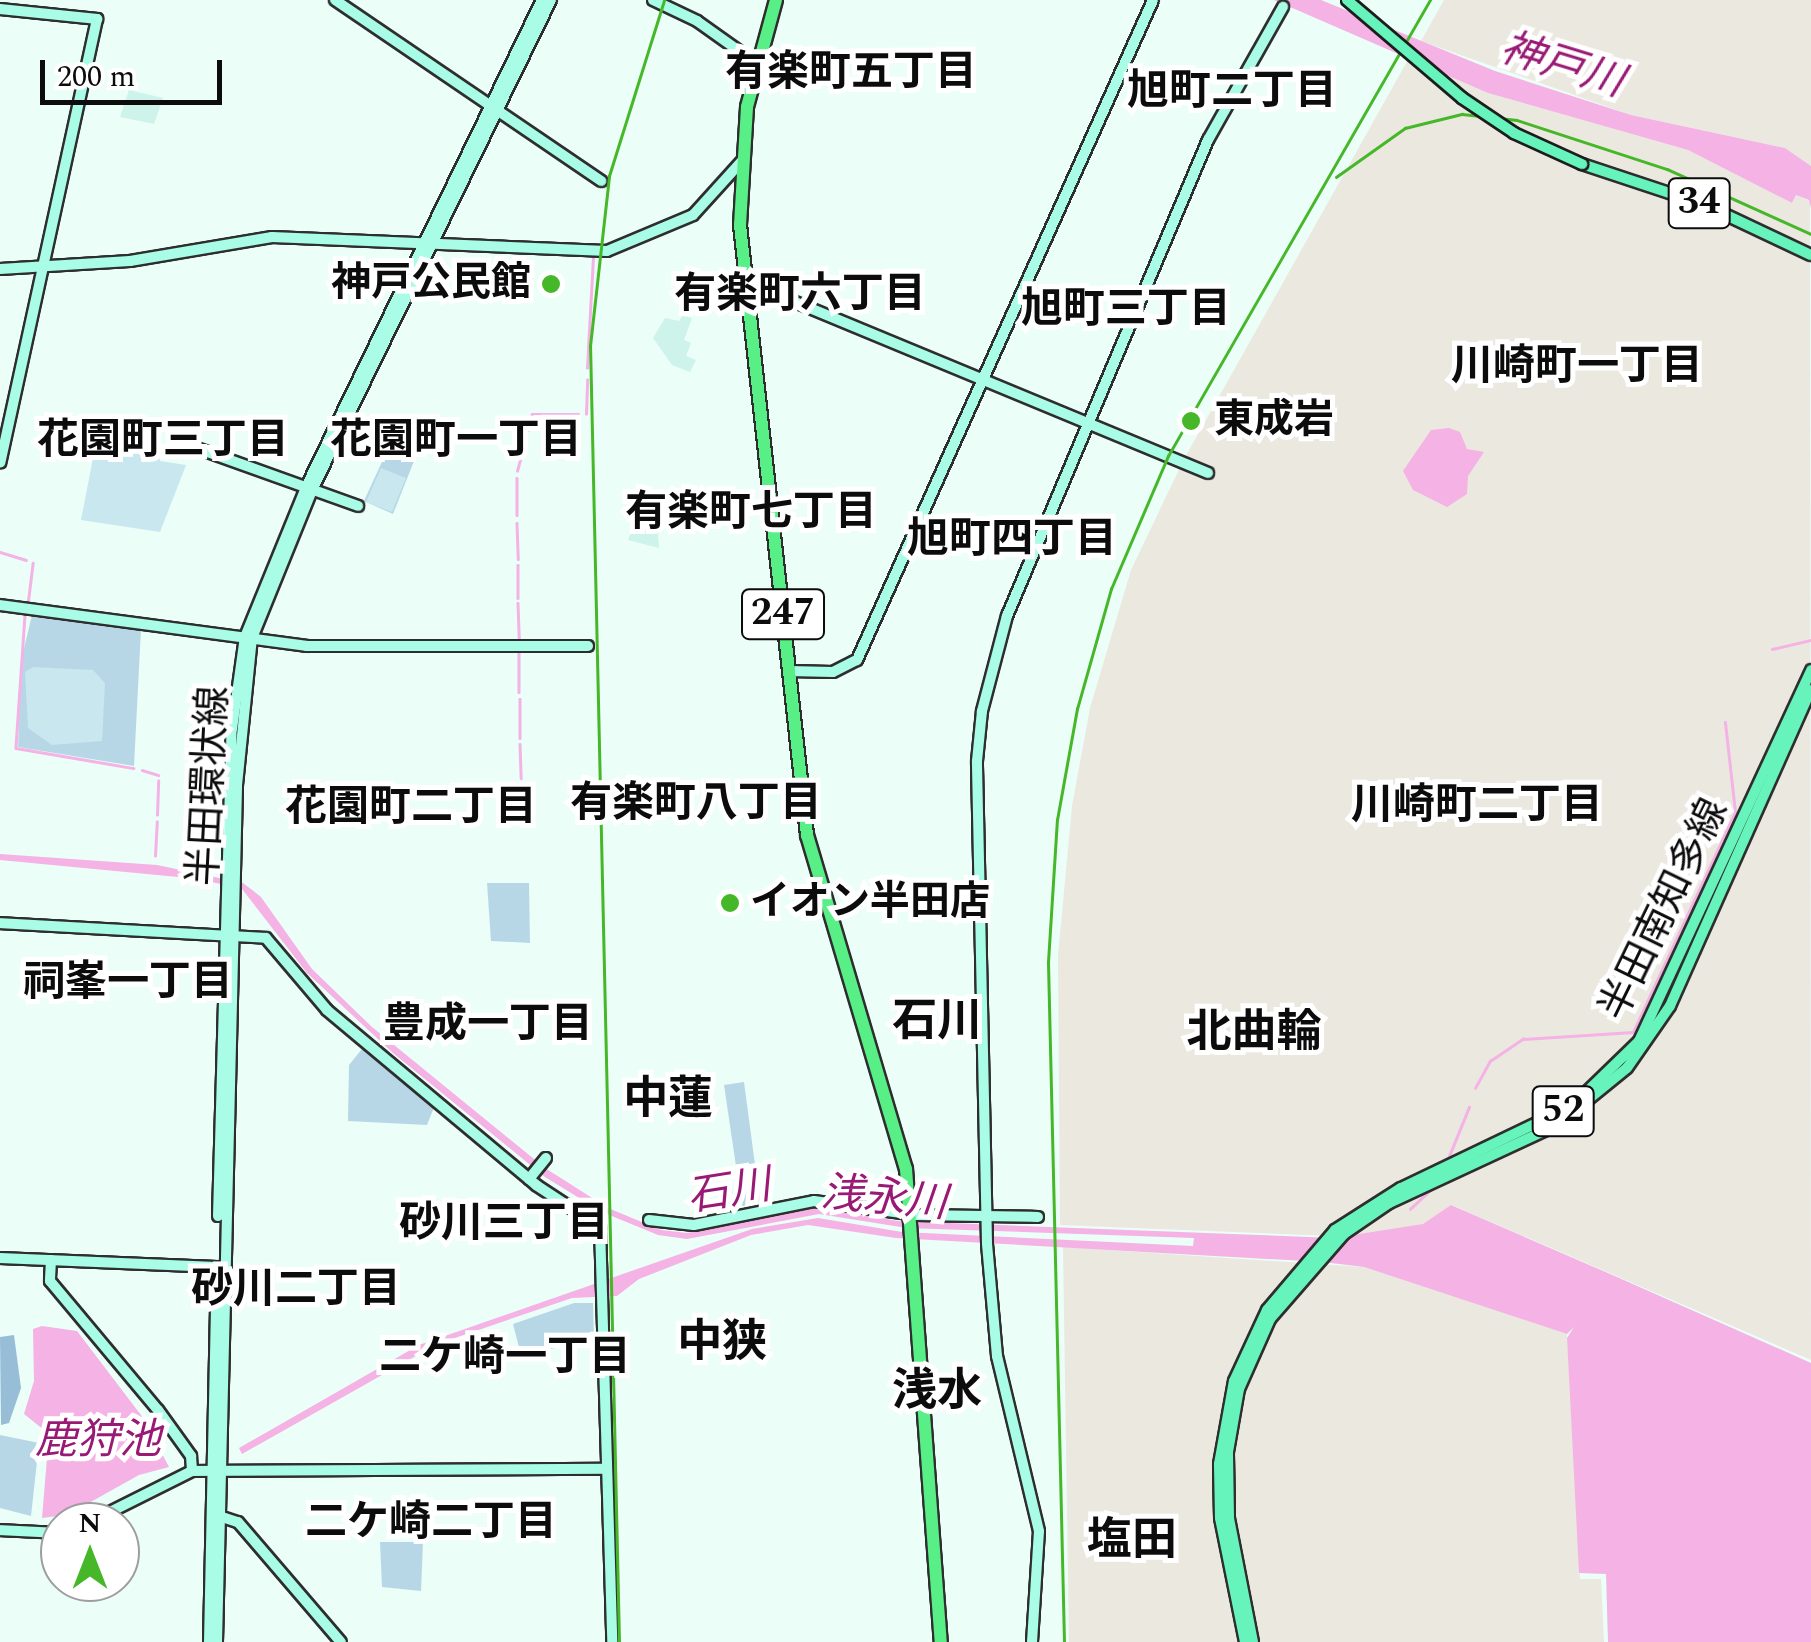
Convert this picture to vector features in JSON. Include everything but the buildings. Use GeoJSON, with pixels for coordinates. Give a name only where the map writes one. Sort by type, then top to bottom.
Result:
{"type":"FeatureCollection","features":[{"type":"Feature","properties":{"kind":"highway","name":"247"},"geometry":{"type":"LineString","coordinates":[[776,0],[756,63],[741,162],[747,282],[807,834],[896,1123],[911,1216],[941,1642]]}},
{"type":"Feature","properties":{"kind":"main road","name":"34"},"geometry":{"type":"LineString","coordinates":[[1350,0],[1463,96],[1516,130],[1583,163],[1705,205],[1811,254]]}},
{"type":"Feature","properties":{"kind":"main road","name":"34"},"geometry":{"type":"LineString","coordinates":[[1583,163],[1711,202],[1811,254]]}},
{"type":"Feature","properties":{"kind":"main road","name":"半田南知多線"},"geometry":{"type":"LineString","coordinates":[[1245,1642],[1220,1518],[1224,1451],[1250,1340],[1312,1252],[1401,1188],[1572,1106],[1639,1041],[1811,670]]}},
{"type":"Feature","properties":{"kind":"main road","name":"半田南知多線"},"geometry":{"type":"LineString","coordinates":[[1253,1642],[1229,1518],[1224,1451],[1251,1358],[1270,1318],[1318,1257],[1388,1203],[1568,1118],[1640,1052],[1694,956],[1811,690]]}},
{"type":"Feature","properties":{"kind":"street"},"geometry":{"type":"LineString","coordinates":[[335,0],[600,181]]}},
{"type":"Feature","properties":{"kind":"street","name":"半田環状線"},"geometry":{"type":"LineString","coordinates":[[213,1642],[219,1516],[216,1267],[231,871],[248,638],[310,486],[542,0]]}},
{"type":"Feature","properties":{"kind":"street","name":"半田環状線"},"geometry":{"type":"LineString","coordinates":[[493,107],[551,0]]}},
{"type":"Feature","properties":{"kind":"street"},"geometry":{"type":"LineString","coordinates":[[652,0],[697,21],[756,63]]}},
{"type":"Feature","properties":{"kind":"street"},"geometry":{"type":"LineString","coordinates":[[789,671],[833,672],[856,660],[1154,0]]}},
{"type":"Feature","properties":{"kind":"street"},"geometry":{"type":"LineString","coordinates":[[0,8],[97,18],[0,463]]}},
{"type":"Feature","properties":{"kind":"street"},"geometry":{"type":"LineString","coordinates":[[1032,1642],[1040,1530],[997,1356],[986,1243],[977,761],[982,711],[1006,616],[1208,140],[1283,8]]}},
{"type":"Feature","properties":{"kind":"street"},"geometry":{"type":"LineString","coordinates":[[0,269],[130,261],[272,237],[623,247],[693,214],[741,162]]}},
{"type":"Feature","properties":{"kind":"street"},"geometry":{"type":"LineString","coordinates":[[747,282],[1208,473]]}},
{"type":"Feature","properties":{"kind":"street"},"geometry":{"type":"LineString","coordinates":[[199,449],[358,506]]}},
{"type":"Feature","properties":{"kind":"street"},"geometry":{"type":"LineString","coordinates":[[0,605],[306,646],[588,646]]}},
{"type":"Feature","properties":{"kind":"street"},"geometry":{"type":"LineString","coordinates":[[0,923],[270,940],[326,1010],[600,1227],[599,1298],[612,1642]]}},
{"type":"Feature","properties":{"kind":"street","name":"半田環状線"},"geometry":{"type":"LineString","coordinates":[[213,1642],[229,936]]}},
{"type":"Feature","properties":{"kind":"street"},"geometry":{"type":"LineString","coordinates":[[532,1176],[546,1158]]}},
{"type":"Feature","properties":{"kind":"street"},"geometry":{"type":"LineString","coordinates":[[649,1220],[694,1225],[814,1202],[911,1216],[1038,1216]]}},
{"type":"Feature","properties":{"kind":"street"},"geometry":{"type":"LineString","coordinates":[[0,1258],[216,1267]]}},
{"type":"Feature","properties":{"kind":"street"},"geometry":{"type":"LineString","coordinates":[[50,1260],[50,1281],[158,1410],[191,1456],[192,1471]]}},
{"type":"Feature","properties":{"kind":"street"},"geometry":{"type":"LineString","coordinates":[[130,1502],[192,1471],[604,1469]]}},
{"type":"Feature","properties":{"kind":"street"},"geometry":{"type":"LineString","coordinates":[[219,1516],[238,1522],[341,1642]]}},
{"type":"Feature","properties":{"kind":"street"},"geometry":{"type":"LineString","coordinates":[[0,1530],[40,1532]]}},
{"type":"Feature","properties":{"kind":"shaded area"},"geometry":{"type":"Polygon","coordinates":[[[1444,0],[1811,0],[1811,166],[1785,148],[1631,115],[1421,41],[1444,0]]]}},
{"type":"Feature","properties":{"kind":"shaded area"},"geometry":{"type":"Polygon","coordinates":[[[1409,58],[1488,93],[1688,150],[1792,203],[1796,195],[1810,201],[1811,1360],[1452,1205],[1423,1224],[1358,1237],[1060,1225],[1058,956],[1072,806],[1090,708],[1131,570],[1184,459],[1409,58]]]}},
{"type":"Feature","properties":{"kind":"shaded area"},"geometry":{"type":"Polygon","coordinates":[[[392,440],[418,451],[393,514],[364,501],[392,440]]]}},
{"type":"Feature","properties":{"kind":"shaded area"},"geometry":{"type":"Polygon","coordinates":[[[111,441],[156,447],[160,461],[186,465],[160,532],[81,520],[95,448],[107,450],[111,441]]]}},
{"type":"Feature","properties":{"kind":"shaded area"},"geometry":{"type":"Polygon","coordinates":[[[381,468],[406,478],[392,512],[366,502],[381,468]]]}},
{"type":"Feature","properties":{"kind":"shaded area"},"geometry":{"type":"Polygon","coordinates":[[[32,615],[141,629],[134,766],[18,747],[21,661],[32,615]]]}},
{"type":"Feature","properties":{"kind":"shaded area"},"geometry":{"type":"Polygon","coordinates":[[[33,667],[93,670],[105,683],[102,741],[52,745],[28,728],[25,672],[33,667]]]}},
{"type":"Feature","properties":{"kind":"shaded area"},"geometry":{"type":"Polygon","coordinates":[[[487,883],[529,883],[530,943],[491,941],[487,883]]]}},
{"type":"Feature","properties":{"kind":"shaded area"},"geometry":{"type":"Polygon","coordinates":[[[362,1049],[435,1105],[427,1125],[348,1121],[349,1065],[362,1049]]]}},
{"type":"Feature","properties":{"kind":"shaded area"},"geometry":{"type":"Polygon","coordinates":[[[744,1082],[760,1202],[743,1206],[732,1194],[737,1173],[724,1085],[744,1082]]]}},
{"type":"Feature","properties":{"kind":"shaded area"},"geometry":{"type":"Polygon","coordinates":[[[1063,1247],[1364,1267],[1567,1334],[1580,1579],[1601,1579],[1604,1642],[1069,1642],[1063,1247]]]}},
{"type":"Feature","properties":{"kind":"shaded area"},"geometry":{"type":"Polygon","coordinates":[[[574,1303],[593,1303],[594,1340],[521,1355],[513,1324],[574,1303]]]}},
{"type":"Feature","properties":{"kind":"shaded area"},"geometry":{"type":"Polygon","coordinates":[[[14,1335],[21,1388],[9,1423],[1,1425],[0,1337],[14,1335]]]}},
{"type":"Feature","properties":{"kind":"shaded area"},"geometry":{"type":"Polygon","coordinates":[[[0,1435],[39,1443],[31,1516],[0,1508],[0,1435]]]}},
{"type":"Feature","properties":{"kind":"shaded area"},"geometry":{"type":"Polygon","coordinates":[[[380,1542],[423,1542],[421,1591],[382,1587],[380,1542]]]}},
{"type":"Feature","properties":{"kind":"green space"},"geometry":{"type":"Polygon","coordinates":[[[129,90],[163,98],[154,124],[120,117],[129,90]]]}},
{"type":"Feature","properties":{"kind":"green space"},"geometry":{"type":"Polygon","coordinates":[[[682,316],[692,318],[684,340],[691,343],[686,356],[696,360],[690,372],[672,365],[653,338],[665,318],[679,321],[682,316]]]}},
{"type":"Feature","properties":{"kind":"green space"},"geometry":{"type":"Polygon","coordinates":[[[647,489],[681,505],[658,535],[659,548],[628,540],[647,489]]]}},
{"type":"Feature","properties":{"kind":"water"},"geometry":{"type":"Polygon","coordinates":[[[1274,0],[1321,0],[1495,71],[1631,115],[1785,148],[1811,166],[1811,208],[1809,200],[1796,195],[1792,203],[1688,150],[1488,93],[1274,0]]]}},
{"type":"Feature","properties":{"kind":"water"},"geometry":{"type":"Polygon","coordinates":[[[1449,428],[1460,432],[1467,449],[1484,452],[1468,476],[1467,494],[1447,507],[1413,490],[1403,471],[1431,430],[1449,428]]]}},
{"type":"Feature","properties":{"kind":"water"},"geometry":{"type":"Polygon","coordinates":[[[0,854],[157,865],[243,883],[261,897],[312,969],[372,1027],[545,1168],[608,1208],[661,1230],[687,1233],[821,1206],[897,1221],[1334,1238],[1423,1224],[1451,1205],[1617,1277],[1811,1363],[1811,1642],[1608,1642],[1606,1574],[1579,1573],[1567,1338],[1574,1327],[1567,1334],[1364,1267],[1323,1262],[896,1238],[808,1225],[751,1235],[639,1279],[617,1296],[572,1298],[437,1344],[242,1454],[239,1448],[419,1345],[752,1229],[818,1218],[902,1232],[1193,1246],[1194,1238],[907,1228],[819,1214],[687,1239],[658,1235],[602,1212],[545,1177],[393,1053],[307,973],[242,889],[199,879],[0,860],[0,854]]]}},
{"type":"Feature","properties":{"kind":"water","name":"鹿狩池"},"geometry":{"type":"Polygon","coordinates":[[[42,1326],[77,1331],[144,1419],[169,1467],[139,1475],[91,1502],[43,1502],[49,1434],[24,1414],[34,1381],[33,1329],[42,1326]]]}},
{"type":"Feature","properties":{"kind":"waterway"},"geometry":{"type":"LineString","coordinates":[[587,368],[593,256]]}},
{"type":"Feature","properties":{"kind":"waterway"},"geometry":{"type":"LineString","coordinates":[[586,414],[587,380]]}},
{"type":"Feature","properties":{"kind":"waterway"},"geometry":{"type":"LineString","coordinates":[[528,430],[532,414],[579,414]]}},
{"type":"Feature","properties":{"kind":"waterway"},"geometry":{"type":"LineString","coordinates":[[517,471],[526,437]]}},
{"type":"Feature","properties":{"kind":"waterway"},"geometry":{"type":"LineString","coordinates":[[517,478],[517,515]]}},
{"type":"Feature","properties":{"kind":"waterway"},"geometry":{"type":"LineString","coordinates":[[517,523],[518,559]]}},
{"type":"Feature","properties":{"kind":"waterway"},"geometry":{"type":"LineString","coordinates":[[0,552],[26,560]]}},
{"type":"Feature","properties":{"kind":"waterway"},"geometry":{"type":"LineString","coordinates":[[28,601],[33,563]]}},
{"type":"Feature","properties":{"kind":"waterway"},"geometry":{"type":"LineString","coordinates":[[518,565],[518,598]]}},
{"type":"Feature","properties":{"kind":"waterway"},"geometry":{"type":"LineString","coordinates":[[518,603],[519,639]]}},
{"type":"Feature","properties":{"kind":"waterway"},"geometry":{"type":"LineString","coordinates":[[25,615],[16,748],[133,768]]}},
{"type":"Feature","properties":{"kind":"waterway"},"geometry":{"type":"LineString","coordinates":[[1772,649],[1811,640]]}},
{"type":"Feature","properties":{"kind":"waterway"},"geometry":{"type":"LineString","coordinates":[[519,651],[519,692]]}},
{"type":"Feature","properties":{"kind":"waterway"},"geometry":{"type":"LineString","coordinates":[[520,699],[520,738]]}},
{"type":"Feature","properties":{"kind":"waterway"},"geometry":{"type":"LineString","coordinates":[[1475,1088],[1490,1061],[1523,1039],[1633,1032],[1735,812],[1725,723]]}},
{"type":"Feature","properties":{"kind":"waterway"},"geometry":{"type":"LineString","coordinates":[[520,744],[521,778]]}},
{"type":"Feature","properties":{"kind":"waterway"},"geometry":{"type":"LineString","coordinates":[[142,770],[158,775]]}},
{"type":"Feature","properties":{"kind":"waterway"},"geometry":{"type":"LineString","coordinates":[[157,815],[158,781]]}},
{"type":"Feature","properties":{"kind":"waterway"},"geometry":{"type":"LineString","coordinates":[[521,784],[522,826]]}},
{"type":"Feature","properties":{"kind":"waterway"},"geometry":{"type":"LineString","coordinates":[[155,856],[157,822]]}},
{"type":"Feature","properties":{"kind":"waterway"},"geometry":{"type":"LineString","coordinates":[[1447,1161],[1469,1107]]}},
{"type":"Feature","properties":{"kind":"waterway"},"geometry":{"type":"LineString","coordinates":[[1410,1209],[1435,1186]]}},
{"type":"Feature","properties":{"kind":"railway"},"geometry":{"type":"LineString","coordinates":[[619,1642],[590,346],[609,176],[664,0]]}},
{"type":"Feature","properties":{"kind":"railway"},"geometry":{"type":"LineString","coordinates":[[1064,1642],[1048,962],[1057,820],[1077,709],[1111,589],[1168,456],[1430,0]]}},
{"type":"Feature","properties":{"kind":"railway"},"geometry":{"type":"LineString","coordinates":[[1336,177],[1405,128],[1462,114],[1517,120],[1667,169],[1811,234]]}},
{"type":"Feature","properties":{"kind":"place","name":"神戸公民館"},"geometry":{"type":"Point","coordinates":[551,284]}},
{"type":"Feature","properties":{"kind":"place","name":"東成岩"},"geometry":{"type":"Point","coordinates":[1191,421]}},
{"type":"Feature","properties":{"kind":"place","name":"イオン半田店"},"geometry":{"type":"Point","coordinates":[730,903]}},
{"type":"Feature","properties":{"kind":"district","name":"有楽町五丁目"},"geometry":{"type":"Point","coordinates":[851,73]}},
{"type":"Feature","properties":{"kind":"district","name":"旭町二丁目"},"geometry":{"type":"Point","coordinates":[1232,92]}},
{"type":"Feature","properties":{"kind":"district","name":"有楽町六丁目"},"geometry":{"type":"Point","coordinates":[800,295]}},
{"type":"Feature","properties":{"kind":"district","name":"旭町三丁目"},"geometry":{"type":"Point","coordinates":[1126,310]}},
{"type":"Feature","properties":{"kind":"district","name":"川崎町一丁目"},"geometry":{"type":"Point","coordinates":[1577,367]}},
{"type":"Feature","properties":{"kind":"district","name":"花園町三丁目"},"geometry":{"type":"Point","coordinates":[163,441]}},
{"type":"Feature","properties":{"kind":"district","name":"花園町一丁目"},"geometry":{"type":"Point","coordinates":[456,441]}},
{"type":"Feature","properties":{"kind":"district","name":"有楽町七丁目"},"geometry":{"type":"Point","coordinates":[751,513]}},
{"type":"Feature","properties":{"kind":"district","name":"旭町四丁目"},"geometry":{"type":"Point","coordinates":[1012,540]}},
{"type":"Feature","properties":{"kind":"district","name":"有楽町八丁目"},"geometry":{"type":"Point","coordinates":[696,804]}},
{"type":"Feature","properties":{"kind":"district","name":"川崎町二丁目"},"geometry":{"type":"Point","coordinates":[1477,806]}},
{"type":"Feature","properties":{"kind":"district","name":"花園町二丁目"},"geometry":{"type":"Point","coordinates":[411,808]}},
{"type":"Feature","properties":{"kind":"district","name":"祠峯一丁目"},"geometry":{"type":"Point","coordinates":[128,983]}},
{"type":"Feature","properties":{"kind":"district","name":"石川"},"geometry":{"type":"Point","coordinates":[937,1022]}},
{"type":"Feature","properties":{"kind":"district","name":"豊成一丁目"},"geometry":{"type":"Point","coordinates":[488,1025]}},
{"type":"Feature","properties":{"kind":"district","name":"北曲輪"},"geometry":{"type":"Point","coordinates":[1254,1033]}},
{"type":"Feature","properties":{"kind":"district","name":"中蓮"},"geometry":{"type":"Point","coordinates":[668,1100]}},
{"type":"Feature","properties":{"kind":"district","name":"砂川三丁目"},"geometry":{"type":"Point","coordinates":[504,1224]}},
{"type":"Feature","properties":{"kind":"district","name":"砂川二丁目"},"geometry":{"type":"Point","coordinates":[296,1290]}},
{"type":"Feature","properties":{"kind":"district","name":"中狭"},"geometry":{"type":"Point","coordinates":[722,1343]}},
{"type":"Feature","properties":{"kind":"district","name":"二ケ崎一丁目"},"geometry":{"type":"Point","coordinates":[505,1358]}},
{"type":"Feature","properties":{"kind":"district","name":"浅水"},"geometry":{"type":"Point","coordinates":[937,1392]}},
{"type":"Feature","properties":{"kind":"district","name":"二ケ崎二丁目"},"geometry":{"type":"Point","coordinates":[431,1523]}},
{"type":"Feature","properties":{"kind":"district","name":"塩田"},"geometry":{"type":"Point","coordinates":[1132,1541]}},
{"type":"Feature","properties":{"kind":"water label","name":"神戸川"},"geometry":{"type":"Point","coordinates":[1562,66]}},
{"type":"Feature","properties":{"kind":"water label","name":"浅永川"},"geometry":{"type":"Point","coordinates":[884,1199]}}]}
